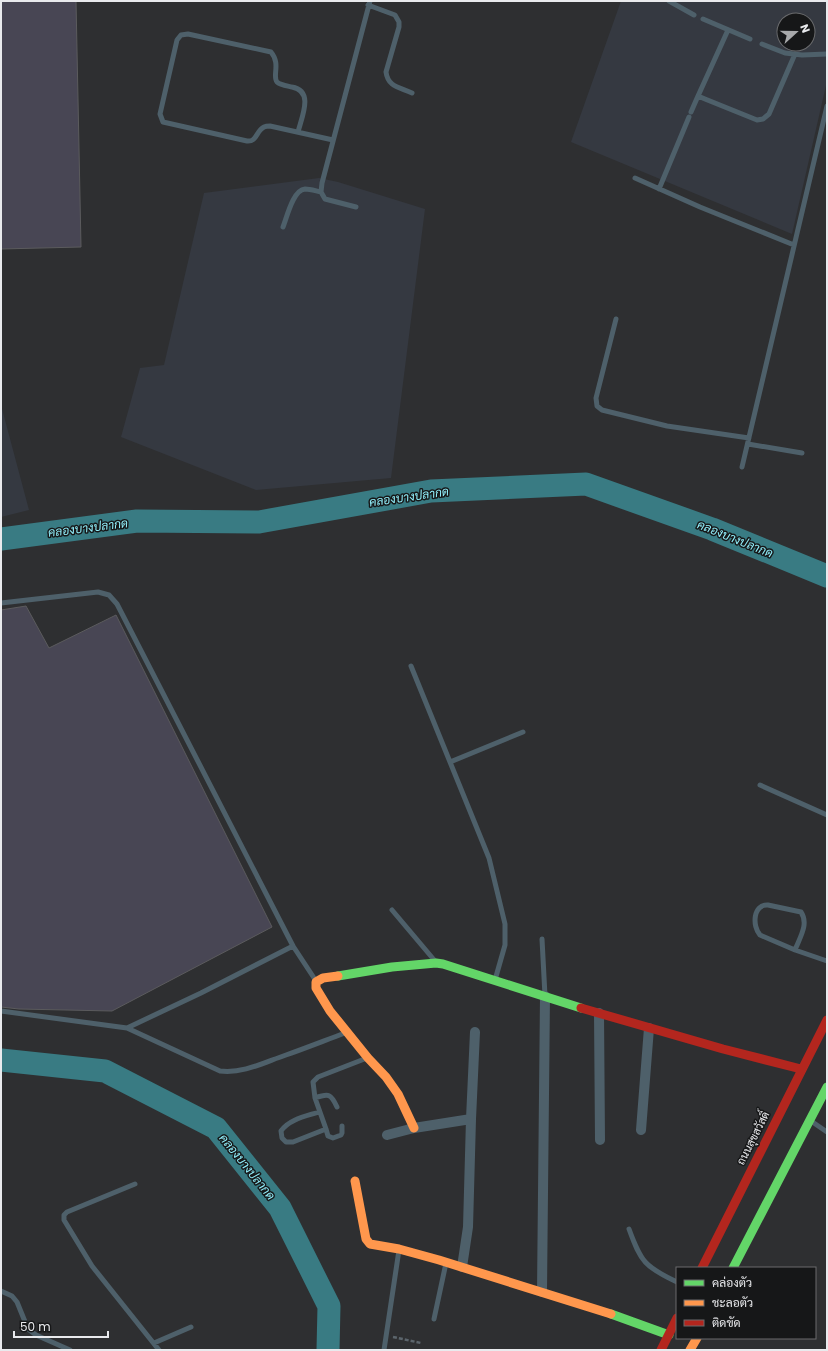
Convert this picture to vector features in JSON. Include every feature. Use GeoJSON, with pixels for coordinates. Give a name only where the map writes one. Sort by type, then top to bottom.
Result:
{"type":"FeatureCollection","features":[{"type":"Feature","properties":{"kind":"street"},"geometry":{"type":"LineString","coordinates":[[414,1128],[398,1094],[386,1077],[347,1033],[322,998],[316,988],[316,982],[323,978],[392,967],[436,963],[451,966],[649,1028],[801,1069]]}},
{"type":"Feature","properties":{"kind":"street"},"geometry":{"type":"LineString","coordinates":[[542,1292],[545,996]]}},
{"type":"Feature","properties":{"kind":"street"},"geometry":{"type":"LineString","coordinates":[[600,1013],[600,1140]]}},
{"type":"Feature","properties":{"kind":"street","name":"ถนนสุขสวัสดิ์"},"geometry":{"type":"LineString","coordinates":[[702,1267],[827,1020]]}},
{"type":"Feature","properties":{"kind":"street"},"geometry":{"type":"LineString","coordinates":[[641,1130],[649,1028]]}},
{"type":"Feature","properties":{"kind":"street"},"geometry":{"type":"LineString","coordinates":[[462,1267],[468,1227],[475,1032]]}},
{"type":"Feature","properties":{"kind":"street"},"geometry":{"type":"LineString","coordinates":[[734,1267],[827,1087]]}},
{"type":"Feature","properties":{"kind":"street"},"geometry":{"type":"LineString","coordinates":[[387,1134],[471,1119]]}},
{"type":"Feature","properties":{"kind":"street"},"geometry":{"type":"LineString","coordinates":[[356,1181],[366,1239],[370,1244],[399,1249],[446,1262],[601,1311],[669,1335]]}},
{"type":"Feature","properties":{"kind":"street"},"geometry":{"type":"LineString","coordinates":[[661,1350],[676,1320]]}},
{"type":"Feature","properties":{"kind":"street"},"geometry":{"type":"LineString","coordinates":[[690,1350],[696,1339]]}},
{"type":"Feature","properties":{"kind":"lane"},"geometry":{"type":"LineString","coordinates":[[669,1],[694,15]]}},
{"type":"Feature","properties":{"kind":"lane"},"geometry":{"type":"LineString","coordinates":[[356,207],[325,199],[321,192],[322,183],[369,3],[395,15],[399,22],[399,27],[386,72],[387,79],[390,83],[412,93]]}},
{"type":"Feature","properties":{"kind":"lane"},"geometry":{"type":"LineString","coordinates":[[703,19],[750,39]]}},
{"type":"Feature","properties":{"kind":"lane"},"geometry":{"type":"LineString","coordinates":[[659,189],[698,96],[728,30]]}},
{"type":"Feature","properties":{"kind":"lane"},"geometry":{"type":"LineString","coordinates":[[298,132],[306,99],[304,93],[299,88],[277,82],[275,77],[275,57],[271,52],[188,34],[181,35],[177,40],[160,114],[160,119],[163,122],[247,141],[251,141],[255,138],[258,132],[264,127],[270,126],[333,140]]}},
{"type":"Feature","properties":{"kind":"lane"},"geometry":{"type":"LineString","coordinates":[[762,44],[795,54],[827,54]]}},
{"type":"Feature","properties":{"kind":"lane"},"geometry":{"type":"LineString","coordinates":[[698,96],[757,120],[764,119],[769,114],[795,54]]}},
{"type":"Feature","properties":{"kind":"lane"},"geometry":{"type":"LineString","coordinates":[[742,467],[827,106]]}},
{"type":"Feature","properties":{"kind":"lane"},"geometry":{"type":"LineString","coordinates":[[635,178],[700,207],[794,245]]}},
{"type":"Feature","properties":{"kind":"lane"},"geometry":{"type":"LineString","coordinates":[[283,227],[298,192],[305,189],[321,192]]}},
{"type":"Feature","properties":{"kind":"lane"},"geometry":{"type":"LineString","coordinates":[[616,319],[596,398],[597,406],[602,410],[667,426],[749,438]]}},
{"type":"Feature","properties":{"kind":"lane"},"geometry":{"type":"LineString","coordinates":[[748,444],[802,453]]}},
{"type":"Feature","properties":{"kind":"lane"},"geometry":{"type":"LineString","coordinates":[[1,602],[98,592],[109,595],[117,604],[294,946],[316,982]]}},
{"type":"Feature","properties":{"kind":"lane"},"geometry":{"type":"LineString","coordinates":[[411,666],[489,858],[505,924],[505,945],[495,981]]}},
{"type":"Feature","properties":{"kind":"lane"},"geometry":{"type":"LineString","coordinates":[[450,762],[523,732]]}},
{"type":"Feature","properties":{"kind":"lane"},"geometry":{"type":"LineString","coordinates":[[760,785],[827,815]]}},
{"type":"Feature","properties":{"kind":"lane"},"geometry":{"type":"LineString","coordinates":[[795,950],[805,923],[801,912],[768,905],[764,905],[759,908],[756,914],[755,925],[756,931],[760,935],[795,950],[827,961]]}},
{"type":"Feature","properties":{"kind":"lane"},"geometry":{"type":"LineString","coordinates":[[392,910],[436,963]]}},
{"type":"Feature","properties":{"kind":"lane"},"geometry":{"type":"LineString","coordinates":[[542,939],[545,996]]}},
{"type":"Feature","properties":{"kind":"lane"},"geometry":{"type":"LineString","coordinates":[[126,1028],[201,993],[294,946]]}},
{"type":"Feature","properties":{"kind":"lane"},"geometry":{"type":"LineString","coordinates":[[1,1011],[126,1028],[220,1071],[227,1072],[236,1072],[347,1033]]}},
{"type":"Feature","properties":{"kind":"lane"},"geometry":{"type":"LineString","coordinates":[[342,1126],[343,1130],[341,1135],[333,1138],[328,1136],[315,1098],[313,1082],[318,1077],[368,1058]]}},
{"type":"Feature","properties":{"kind":"lane"},"geometry":{"type":"LineString","coordinates":[[315,1098],[324,1094],[329,1095],[337,1107]]}},
{"type":"Feature","properties":{"kind":"lane"},"geometry":{"type":"LineString","coordinates":[[319,1112],[290,1122],[284,1126],[281,1130],[282,1138],[286,1142],[293,1142],[326,1129]]}},
{"type":"Feature","properties":{"kind":"lane"},"geometry":{"type":"LineString","coordinates":[[810,1120],[827,1132]]}},
{"type":"Feature","properties":{"kind":"lane"},"geometry":{"type":"LineString","coordinates":[[135,1184],[67,1212],[64,1215],[64,1220],[92,1266],[159,1350]]}},
{"type":"Feature","properties":{"kind":"lane"},"geometry":{"type":"LineString","coordinates":[[629,1229],[636,1250],[644,1261],[657,1272],[676,1282]]}},
{"type":"Feature","properties":{"kind":"lane"},"geometry":{"type":"LineString","coordinates":[[384,1350],[399,1249]]}},
{"type":"Feature","properties":{"kind":"lane"},"geometry":{"type":"LineString","coordinates":[[434,1319],[446,1262]]}},
{"type":"Feature","properties":{"kind":"lane"},"geometry":{"type":"LineString","coordinates":[[1,1291],[12,1296],[18,1302],[28,1329],[36,1335],[70,1350]]}},
{"type":"Feature","properties":{"kind":"lane"},"geometry":{"type":"LineString","coordinates":[[154,1344],[191,1327]]}},
{"type":"Feature","properties":{"kind":"path"},"geometry":{"type":"LineString","coordinates":[[386,1336],[421,1343]]}},
{"type":"Feature","properties":{"kind":"shaded area"},"geometry":{"type":"Polygon","coordinates":[[[621,1],[827,1],[827,81],[792,234],[571,142],[621,1]]]}},
{"type":"Feature","properties":{"kind":"shaded area"},"geometry":{"type":"Polygon","coordinates":[[[319,178],[338,182],[425,209],[391,478],[256,490],[121,437],[140,368],[164,365],[204,193],[319,178]]]}},
{"type":"Feature","properties":{"kind":"shaded area"},"geometry":{"type":"Polygon","coordinates":[[[1,405],[29,510],[1,517],[1,405]]]}},
{"type":"Feature","properties":{"kind":"building"},"geometry":{"type":"Polygon","coordinates":[[[1,1],[76,1],[81,247],[1,249],[1,1]]]}},
{"type":"Feature","properties":{"kind":"building"},"geometry":{"type":"Polygon","coordinates":[[[26,606],[49,648],[116,615],[272,927],[112,1011],[19,1009],[1,1007],[1,610],[26,606]]]}},
{"type":"Feature","properties":{"kind":"waterway","name":"คลองบางปลากด"},"geometry":{"type":"LineString","coordinates":[[1,539],[137,521],[259,522],[431,491],[586,484],[712,529],[827,576]]}},
{"type":"Feature","properties":{"kind":"waterway","name":"คลองบางปลากด"},"geometry":{"type":"LineString","coordinates":[[1,1060],[105,1071],[216,1128],[280,1208],[329,1306],[328,1350]]}},
{"type":"Feature","properties":{"kind":"traffic: fast"},"geometry":{"type":"LineString","coordinates":[[338,976],[392,967],[436,963],[581,1008]]}},
{"type":"Feature","properties":{"kind":"traffic: fast"},"geometry":{"type":"LineString","coordinates":[[734,1267],[827,1087]]}},
{"type":"Feature","properties":{"kind":"traffic: fast"},"geometry":{"type":"LineString","coordinates":[[611,1314],[669,1335]]}},
{"type":"Feature","properties":{"kind":"traffic: slow"},"geometry":{"type":"LineString","coordinates":[[338,976],[323,978],[316,982],[316,988],[330,1011],[368,1058],[386,1077],[398,1094],[414,1128]]}},
{"type":"Feature","properties":{"kind":"traffic: slow"},"geometry":{"type":"LineString","coordinates":[[355,1181],[366,1239],[370,1244],[399,1249],[439,1260],[611,1314]]}},
{"type":"Feature","properties":{"kind":"traffic: slow"},"geometry":{"type":"LineString","coordinates":[[690,1350],[696,1339]]}},
{"type":"Feature","properties":{"kind":"traffic: jam"},"geometry":{"type":"LineString","coordinates":[[581,1008],[723,1049],[801,1069]]}},
{"type":"Feature","properties":{"kind":"traffic: jam"},"geometry":{"type":"LineString","coordinates":[[703,1267],[827,1020]]}},
{"type":"Feature","properties":{"kind":"traffic: jam"},"geometry":{"type":"LineString","coordinates":[[661,1350],[676,1320]]}}]}
